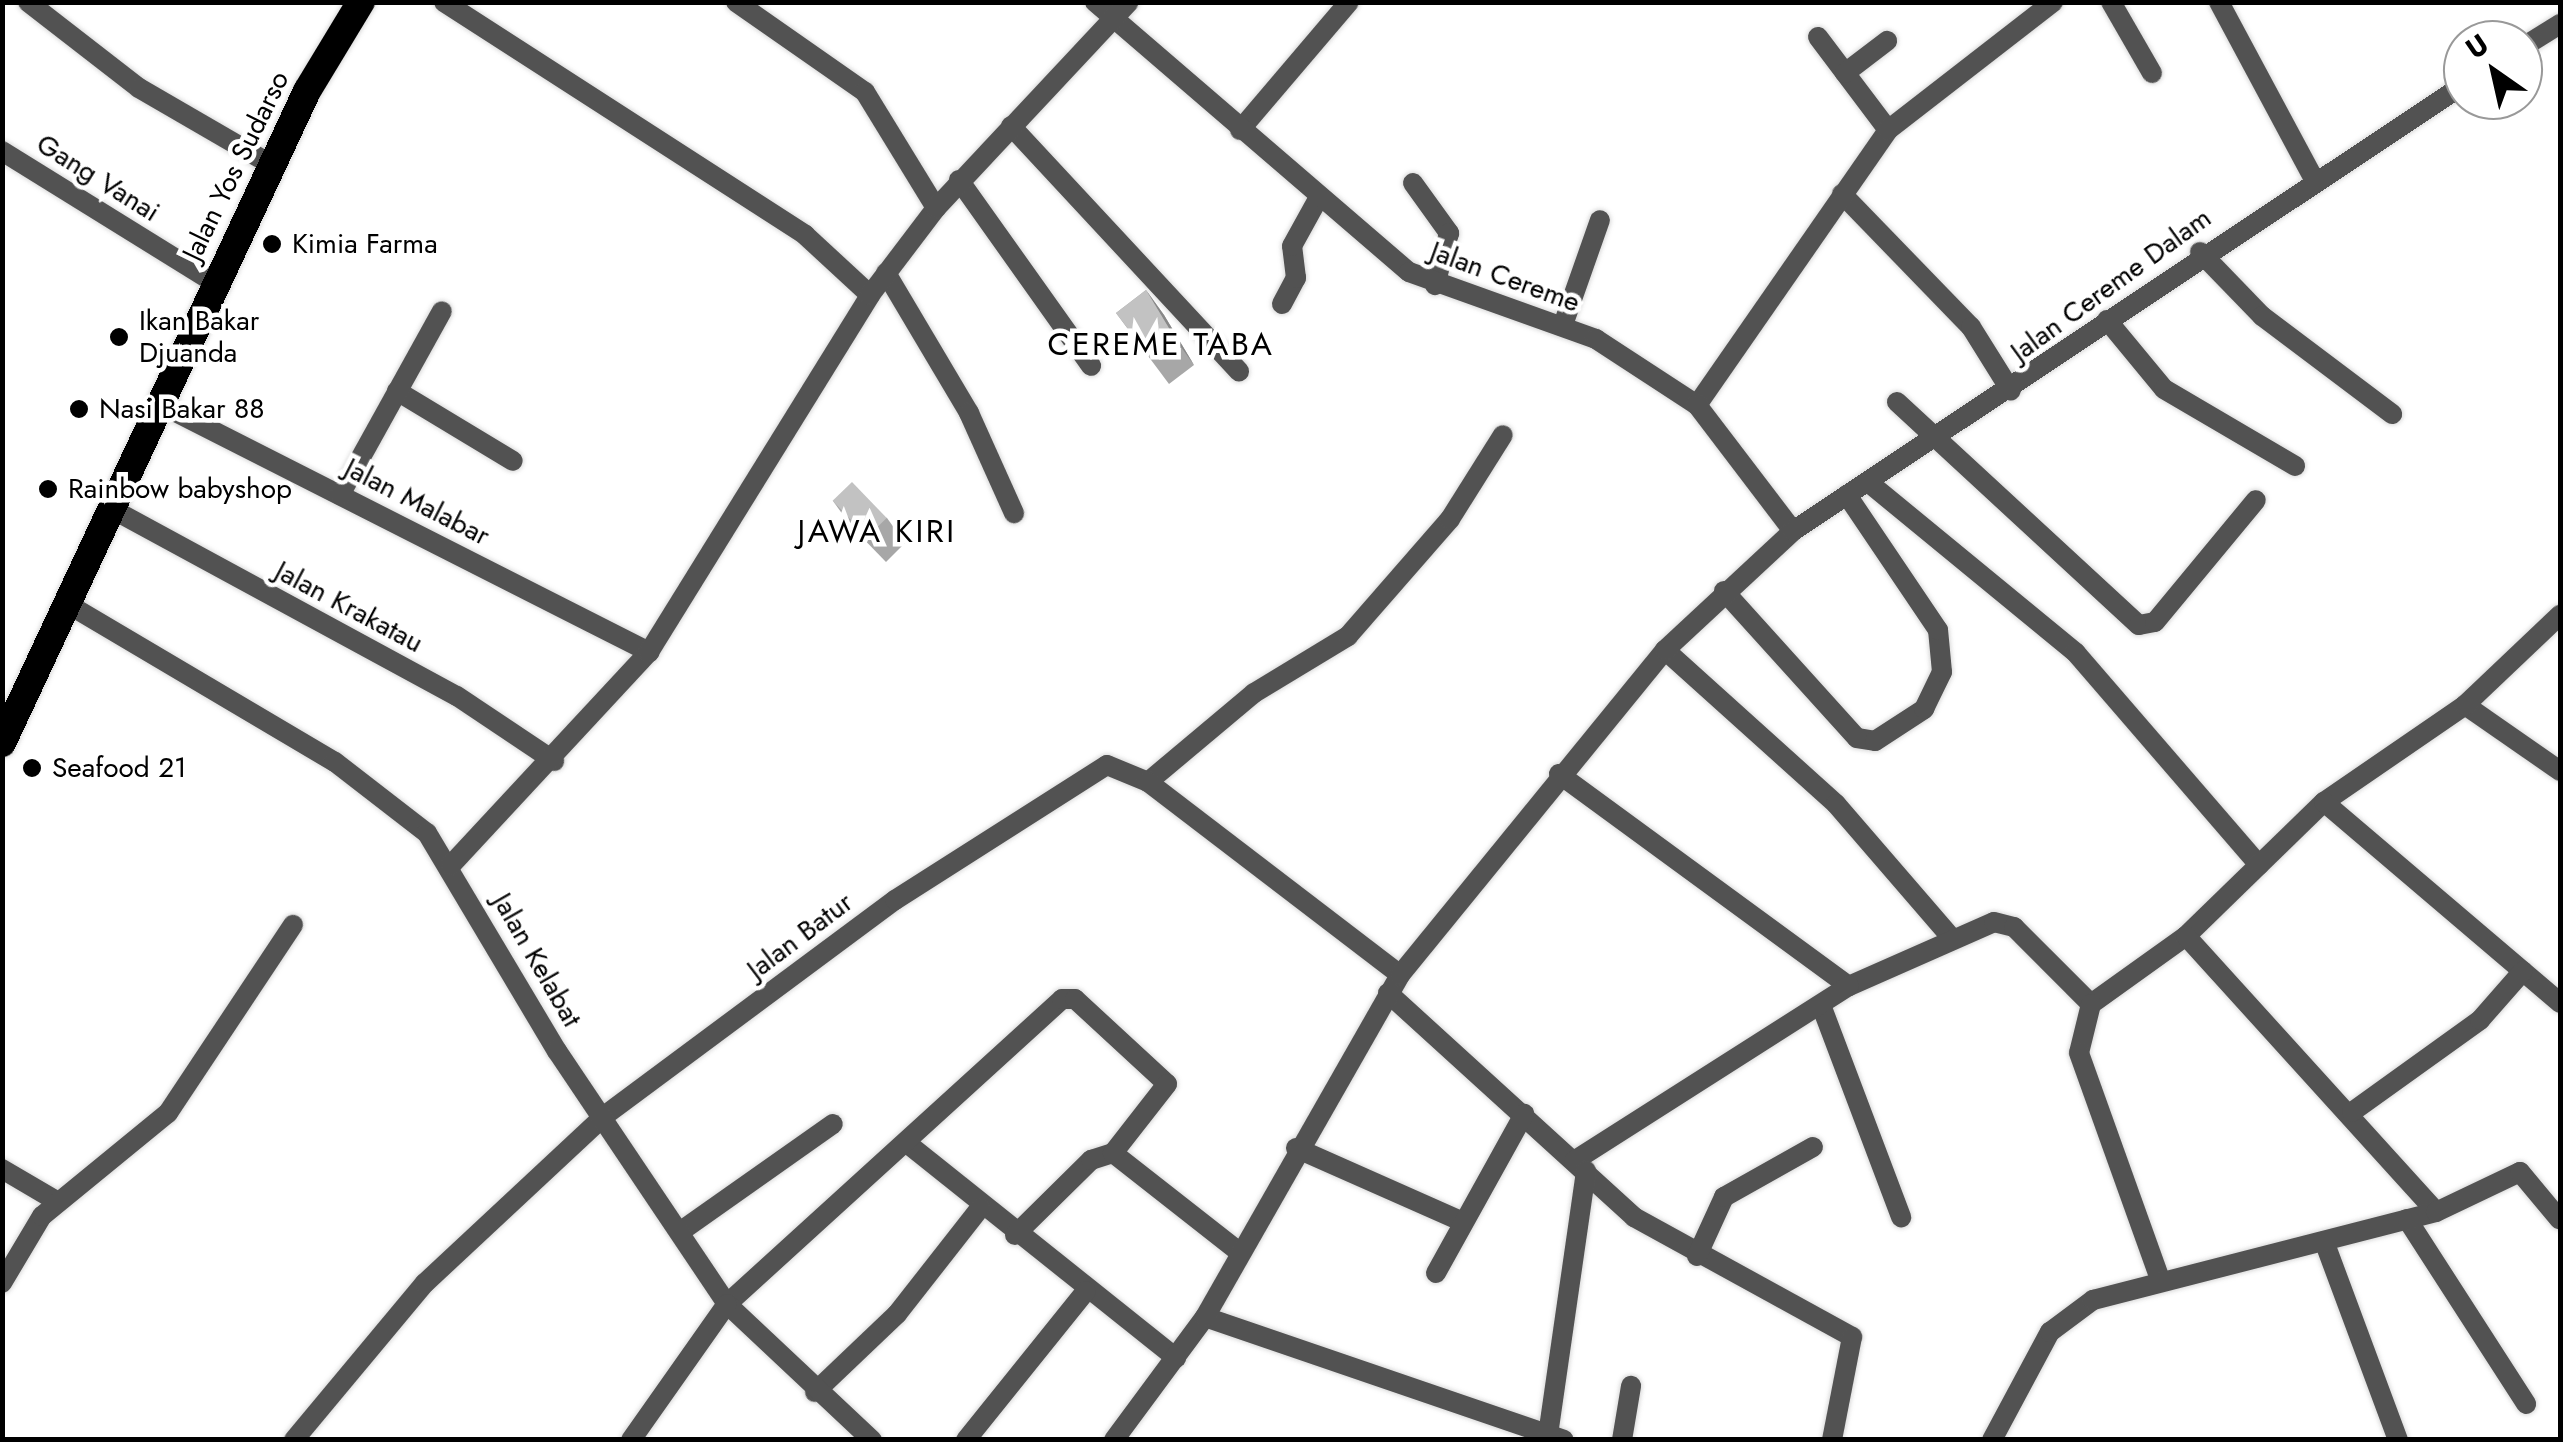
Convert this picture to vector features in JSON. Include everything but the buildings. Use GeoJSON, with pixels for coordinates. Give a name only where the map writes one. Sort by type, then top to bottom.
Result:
{"type":"FeatureCollection","features":[{"type":"Feature","properties":{"kind":"highway","name":"Jalan Yos Sudarso"},"geometry":{"type":"LineString","coordinates":[[2,743],[272,165],[361,2]]}},
{"type":"Feature","properties":{"kind":"street"},"geometry":{"type":"LineString","coordinates":[[28,2],[139,88],[272,165]]}},
{"type":"Feature","properties":{"kind":"street"},"geometry":{"type":"LineString","coordinates":[[444,2],[805,235],[870,295]]}},
{"type":"Feature","properties":{"kind":"street"},"geometry":{"type":"LineString","coordinates":[[736,2],[865,92],[936,208]]}},
{"type":"Feature","properties":{"kind":"street","name":"Jalan Cereme"},"geometry":{"type":"LineString","coordinates":[[1095,2],[1319,197],[1436,284],[1563,325],[1697,406],[1793,530]]}},
{"type":"Feature","properties":{"kind":"street"},"geometry":{"type":"LineString","coordinates":[[451,864],[554,762],[649,652],[886,273],[959,180],[1129,2]]}},
{"type":"Feature","properties":{"kind":"street"},"geometry":{"type":"LineString","coordinates":[[1240,130],[1350,2]]}},
{"type":"Feature","properties":{"kind":"street"},"geometry":{"type":"LineString","coordinates":[[1697,406],[1888,130],[2053,2]]}},
{"type":"Feature","properties":{"kind":"street"},"geometry":{"type":"LineString","coordinates":[[2111,2],[2152,73]]}},
{"type":"Feature","properties":{"kind":"street"},"geometry":{"type":"LineString","coordinates":[[2219,2],[2314,179]]}},
{"type":"Feature","properties":{"kind":"street"},"geometry":{"type":"LineString","coordinates":[[1818,37],[1888,130]]}},
{"type":"Feature","properties":{"kind":"street"},"geometry":{"type":"LineString","coordinates":[[1845,73],[1887,40]]}},
{"type":"Feature","properties":{"kind":"street","name":"Jalan Cereme Dalam"},"geometry":{"type":"LineString","coordinates":[[1114,1440],[1205,1316],[1296,1148],[1400,975],[1559,774],[1665,650],[1793,530],[2011,391],[2200,252],[2443,98]]}},
{"type":"Feature","properties":{"kind":"street"},"geometry":{"type":"LineString","coordinates":[[1011,126],[1238,370]]}},
{"type":"Feature","properties":{"kind":"street","name":"Gang Vanai"},"geometry":{"type":"LineString","coordinates":[[2,151],[215,283]]}},
{"type":"Feature","properties":{"kind":"street"},"geometry":{"type":"LineString","coordinates":[[959,180],[1092,366]]}},
{"type":"Feature","properties":{"kind":"street"},"geometry":{"type":"LineString","coordinates":[[1414,183],[1449,234],[1436,284]]}},
{"type":"Feature","properties":{"kind":"street"},"geometry":{"type":"LineString","coordinates":[[1842,194],[1971,326],[2011,391]]}},
{"type":"Feature","properties":{"kind":"street"},"geometry":{"type":"LineString","coordinates":[[1282,304],[1296,278],[1292,246],[1319,197]]}},
{"type":"Feature","properties":{"kind":"street"},"geometry":{"type":"LineString","coordinates":[[1563,325],[1600,220]]}},
{"type":"Feature","properties":{"kind":"street"},"geometry":{"type":"LineString","coordinates":[[2200,252],[2262,316],[2392,414]]}},
{"type":"Feature","properties":{"kind":"street"},"geometry":{"type":"LineString","coordinates":[[886,273],[969,412],[1014,513]]}},
{"type":"Feature","properties":{"kind":"street"},"geometry":{"type":"LineString","coordinates":[[340,495],[442,311]]}},
{"type":"Feature","properties":{"kind":"street"},"geometry":{"type":"LineString","coordinates":[[2107,320],[2164,389],[2294,466]]}},
{"type":"Feature","properties":{"kind":"street"},"geometry":{"type":"LineString","coordinates":[[398,391],[513,461]]}},
{"type":"Feature","properties":{"kind":"street"},"geometry":{"type":"LineString","coordinates":[[1897,402],[1930,442],[2140,625],[2155,622],[2256,500]]}},
{"type":"Feature","properties":{"kind":"street","name":"Jalan Malabar"},"geometry":{"type":"LineString","coordinates":[[158,403],[649,652]]}},
{"type":"Feature","properties":{"kind":"street"},"geometry":{"type":"LineString","coordinates":[[1148,782],[1254,693],[1348,636],[1450,519],[1503,435]]}},
{"type":"Feature","properties":{"kind":"street"},"geometry":{"type":"LineString","coordinates":[[1868,482],[2076,653],[2259,865]]}},
{"type":"Feature","properties":{"kind":"street"},"geometry":{"type":"LineString","coordinates":[[1724,592],[1858,738],[1875,741],[1924,709],[1942,672],[1938,630],[1848,495]]}},
{"type":"Feature","properties":{"kind":"street","name":"Jalan Krakatau"},"geometry":{"type":"LineString","coordinates":[[112,509],[457,696],[554,762]]}},
{"type":"Feature","properties":{"kind":"street","name":"Jalan Kelabat"},"geometry":{"type":"LineString","coordinates":[[66,604],[335,762],[402,810],[451,864],[530,1009],[684,1228],[728,1304],[815,1392],[872,1440]]}},
{"type":"Feature","properties":{"kind":"street"},"geometry":{"type":"LineString","coordinates":[[2161,1282],[2079,1053],[2091,1004],[2186,936],[2324,802],[2465,705],[2560,615]]}},
{"type":"Feature","properties":{"kind":"street"},"geometry":{"type":"LineString","coordinates":[[1665,650],[1836,804],[1951,938]]}},
{"type":"Feature","properties":{"kind":"street"},"geometry":{"type":"LineString","coordinates":[[2465,705],[2560,771]]}},
{"type":"Feature","properties":{"kind":"street","name":"Jalan Batur"},"geometry":{"type":"LineString","coordinates":[[294,1440],[425,1283],[604,1116],[895,900],[1089,774],[1123,766],[1148,782],[1400,975]]}},
{"type":"Feature","properties":{"kind":"street"},"geometry":{"type":"LineString","coordinates":[[1559,774],[1849,986]]}},
{"type":"Feature","properties":{"kind":"street"},"geometry":{"type":"LineString","coordinates":[[2324,802],[2560,1003]]}},
{"type":"Feature","properties":{"kind":"street"},"geometry":{"type":"LineString","coordinates":[[1580,1166],[1849,986],[1994,922],[2014,927],[2091,1004]]}},
{"type":"Feature","properties":{"kind":"street"},"geometry":{"type":"LineString","coordinates":[[2,1283],[58,1202],[168,1114],[294,926]]}},
{"type":"Feature","properties":{"kind":"street"},"geometry":{"type":"LineString","coordinates":[[2186,936],[2352,1112],[2436,1212]]}},
{"type":"Feature","properties":{"kind":"street"},"geometry":{"type":"LineString","coordinates":[[2352,1112],[2480,1020],[2523,971]]}},
{"type":"Feature","properties":{"kind":"street"},"geometry":{"type":"LineString","coordinates":[[1388,993],[1580,1166],[1697,1256],[1852,1337],[1832,1440]]}},
{"type":"Feature","properties":{"kind":"street"},"geometry":{"type":"LineString","coordinates":[[631,1440],[728,1304],[1070,998],[1167,1084],[1113,1153],[1091,1160],[1015,1235]]}},
{"type":"Feature","properties":{"kind":"street"},"geometry":{"type":"LineString","coordinates":[[1821,1006],[1901,1217]]}},
{"type":"Feature","properties":{"kind":"street"},"geometry":{"type":"LineString","coordinates":[[1436,1273],[1461,1221],[1524,1114]]}},
{"type":"Feature","properties":{"kind":"street"},"geometry":{"type":"LineString","coordinates":[[684,1228],[833,1124]]}},
{"type":"Feature","properties":{"kind":"street"},"geometry":{"type":"LineString","coordinates":[[908,1144],[980,1208],[1176,1358]]}},
{"type":"Feature","properties":{"kind":"street"},"geometry":{"type":"LineString","coordinates":[[1697,1256],[1724,1197],[1813,1147]]}},
{"type":"Feature","properties":{"kind":"street"},"geometry":{"type":"LineString","coordinates":[[1296,1148],[1461,1221]]}},
{"type":"Feature","properties":{"kind":"street"},"geometry":{"type":"LineString","coordinates":[[1113,1153],[1238,1250]]}},
{"type":"Feature","properties":{"kind":"street"},"geometry":{"type":"LineString","coordinates":[[1205,1316],[1556,1437],[1580,1166]]}},
{"type":"Feature","properties":{"kind":"street"},"geometry":{"type":"LineString","coordinates":[[2,1169],[58,1202]]}},
{"type":"Feature","properties":{"kind":"street"},"geometry":{"type":"LineString","coordinates":[[1992,1440],[2061,1320],[2161,1282],[2436,1212],[2520,1172],[2560,1220]]}},
{"type":"Feature","properties":{"kind":"street"},"geometry":{"type":"LineString","coordinates":[[815,1392],[897,1314],[980,1208]]}},
{"type":"Feature","properties":{"kind":"street"},"geometry":{"type":"LineString","coordinates":[[2407,1219],[2526,1404]]}},
{"type":"Feature","properties":{"kind":"street"},"geometry":{"type":"LineString","coordinates":[[2324,1241],[2398,1440]]}},
{"type":"Feature","properties":{"kind":"street"},"geometry":{"type":"LineString","coordinates":[[966,1440],[1086,1291]]}},
{"type":"Feature","properties":{"kind":"street"},"geometry":{"type":"LineString","coordinates":[[1622,1440],[1632,1386]]}},
{"type":"Feature","properties":{"kind":"place","name":"Kimia Farma"},"geometry":{"type":"Point","coordinates":[272,244]}},
{"type":"Feature","properties":{"kind":"place","name":"Ikan Bakar Djuanda"},"geometry":{"type":"Point","coordinates":[119,337]}},
{"type":"Feature","properties":{"kind":"place","name":"Nasi Bakar 88"},"geometry":{"type":"Point","coordinates":[79,409]}},
{"type":"Feature","properties":{"kind":"place","name":"Rainbow babyshop"},"geometry":{"type":"Point","coordinates":[48,489]}},
{"type":"Feature","properties":{"kind":"place","name":"Seafood 21"},"geometry":{"type":"Point","coordinates":[32,768]}},
{"type":"Feature","properties":{"kind":"district","name":"CEREME TABA"},"geometry":{"type":"Point","coordinates":[1161,344]}},
{"type":"Feature","properties":{"kind":"district","name":"JAWA KIRI"},"geometry":{"type":"Point","coordinates":[877,531]}}]}
